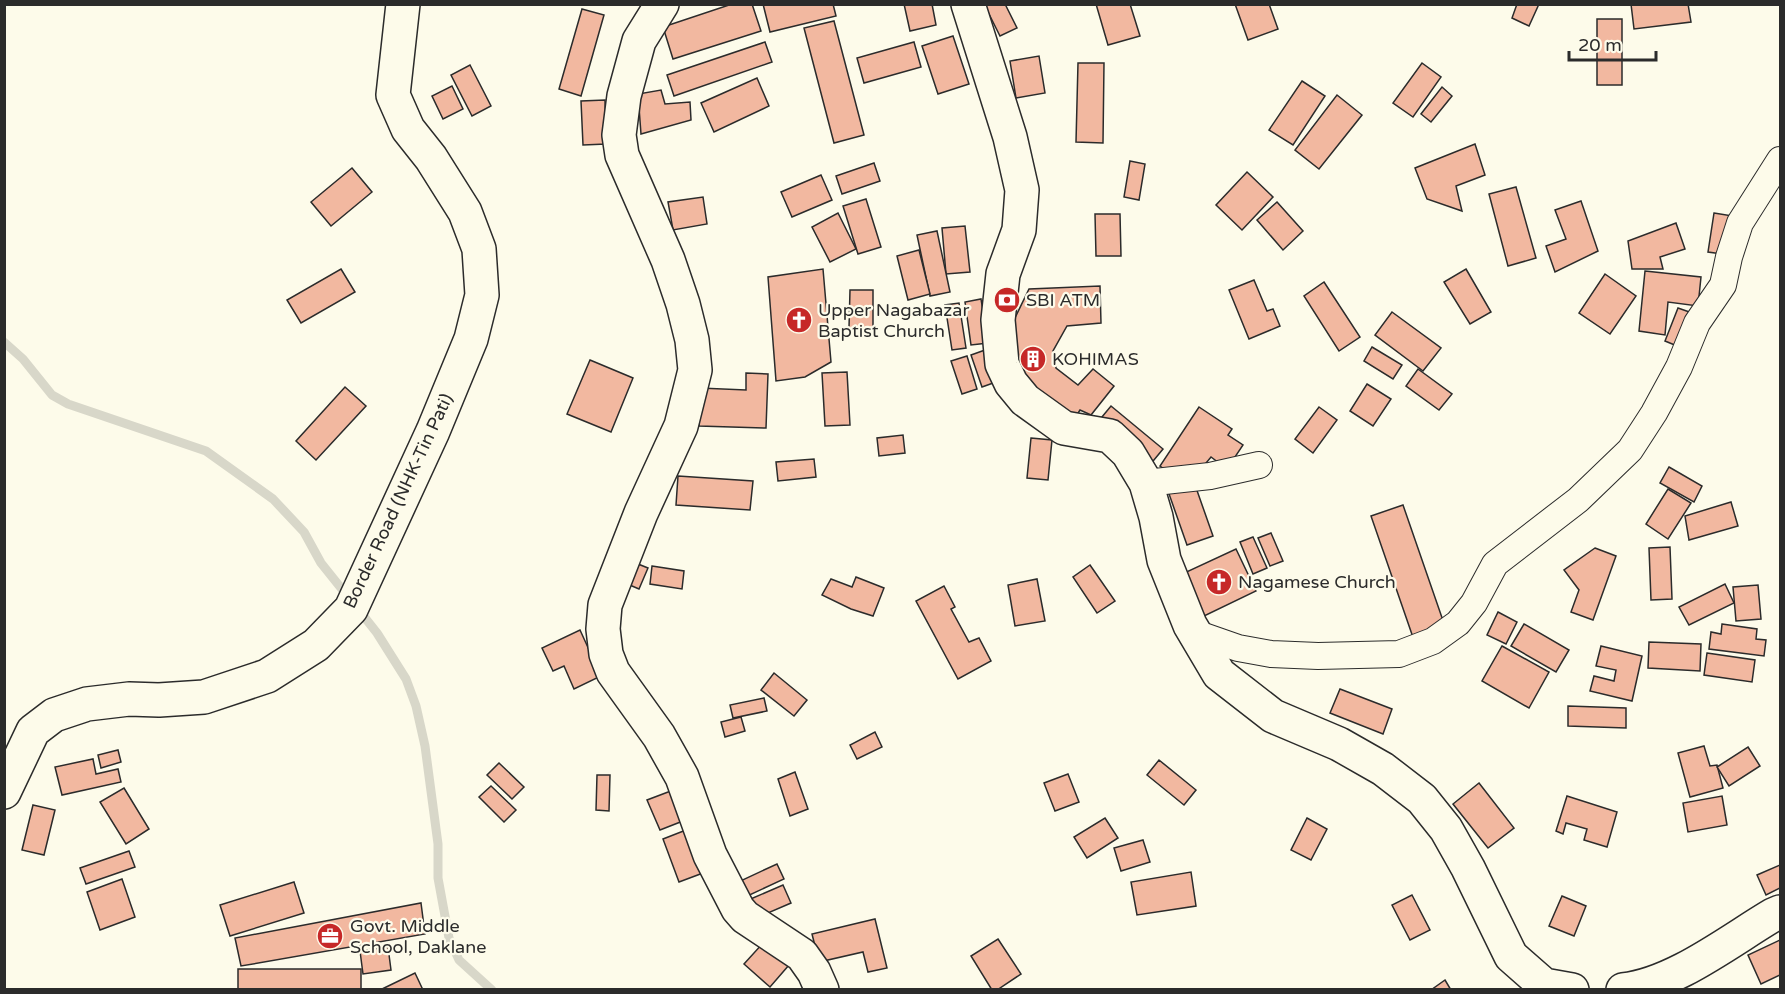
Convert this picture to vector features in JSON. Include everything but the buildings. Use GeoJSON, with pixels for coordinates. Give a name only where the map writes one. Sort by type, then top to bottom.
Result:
{"type":"FeatureCollection","features":[{"type":"Feature","properties":{"kind":"main road","name":"Border Road (NHK-Tin Pati)"},"geometry":{"type":"LineString","coordinates":[[4,792],[33,731],[54,715],[87,704],[129,699],[204,697],[267,676],[316,645],[351,609],[433,431],[471,339],[482,295],[479,249],[465,212],[431,158],[408,129],[393,95],[403,4]]}},
{"type":"Feature","properties":{"kind":"main road"},"geometry":{"type":"LineString","coordinates":[[662,4],[639,41],[624,96],[619,135],[622,155],[668,260],[683,304],[692,340],[695,370],[681,426],[641,513],[605,605],[603,629],[606,654],[613,672],[659,736],[682,777],[710,855],[738,909],[746,917],[802,955],[814,972],[822,990]]}},
{"type":"Feature","properties":{"kind":"main road"},"geometry":{"type":"LineString","coordinates":[[968,4],[1010,137],[1022,190],[1019,230],[1003,274],[998,320],[1002,364],[1011,383],[1025,400],[1064,428],[1110,436],[1128,453],[1146,483],[1156,517],[1164,560],[1195,633],[1219,674],[1273,716],[1339,744],[1383,769],[1422,799],[1446,830],[1468,868],[1511,956],[1544,985],[1572,990]]}},
{"type":"Feature","properties":{"kind":"main road"},"geometry":{"type":"LineString","coordinates":[[1623,990],[1640,988],[1682,970],[1780,912]]}},
{"type":"Feature","properties":{"kind":"street"},"geometry":{"type":"LineString","coordinates":[[1195,633],[1238,648],[1272,654],[1318,656],[1399,654],[1433,641],[1458,623],[1474,603],[1495,564],[1578,500],[1630,450],[1654,413],[1679,367],[1697,323],[1723,285],[1740,223],[1780,160]]}},
{"type":"Feature","properties":{"kind":"street"},"geometry":{"type":"LineString","coordinates":[[1146,483],[1190,479],[1259,465]]}},
{"type":"Feature","properties":{"kind":"waterway"},"geometry":{"type":"LineString","coordinates":[[4,342],[23,359],[52,395],[68,404],[206,451],[273,499],[304,532],[321,563],[349,598]]}},
{"type":"Feature","properties":{"kind":"waterway"},"geometry":{"type":"LineString","coordinates":[[358,609],[377,633],[406,679],[416,706],[425,746],[438,844],[438,878],[449,938],[459,960],[492,990]]}},
{"type":"Feature","properties":{"kind":"place","name":"SBI ATM"},"geometry":{"type":"Point","coordinates":[1007,300]}},
{"type":"Feature","properties":{"kind":"place","name":"Upper Nagabazar Baptist Church"},"geometry":{"type":"Point","coordinates":[799,320]}},
{"type":"Feature","properties":{"kind":"place","name":"KOHIMAS"},"geometry":{"type":"Point","coordinates":[1033,359]}},
{"type":"Feature","properties":{"kind":"place","name":"Nagamese Church"},"geometry":{"type":"Point","coordinates":[1219,582]}},
{"type":"Feature","properties":{"kind":"place","name":"Govt. Middle School, Daklane"},"geometry":{"type":"Point","coordinates":[330,936]}}]}
